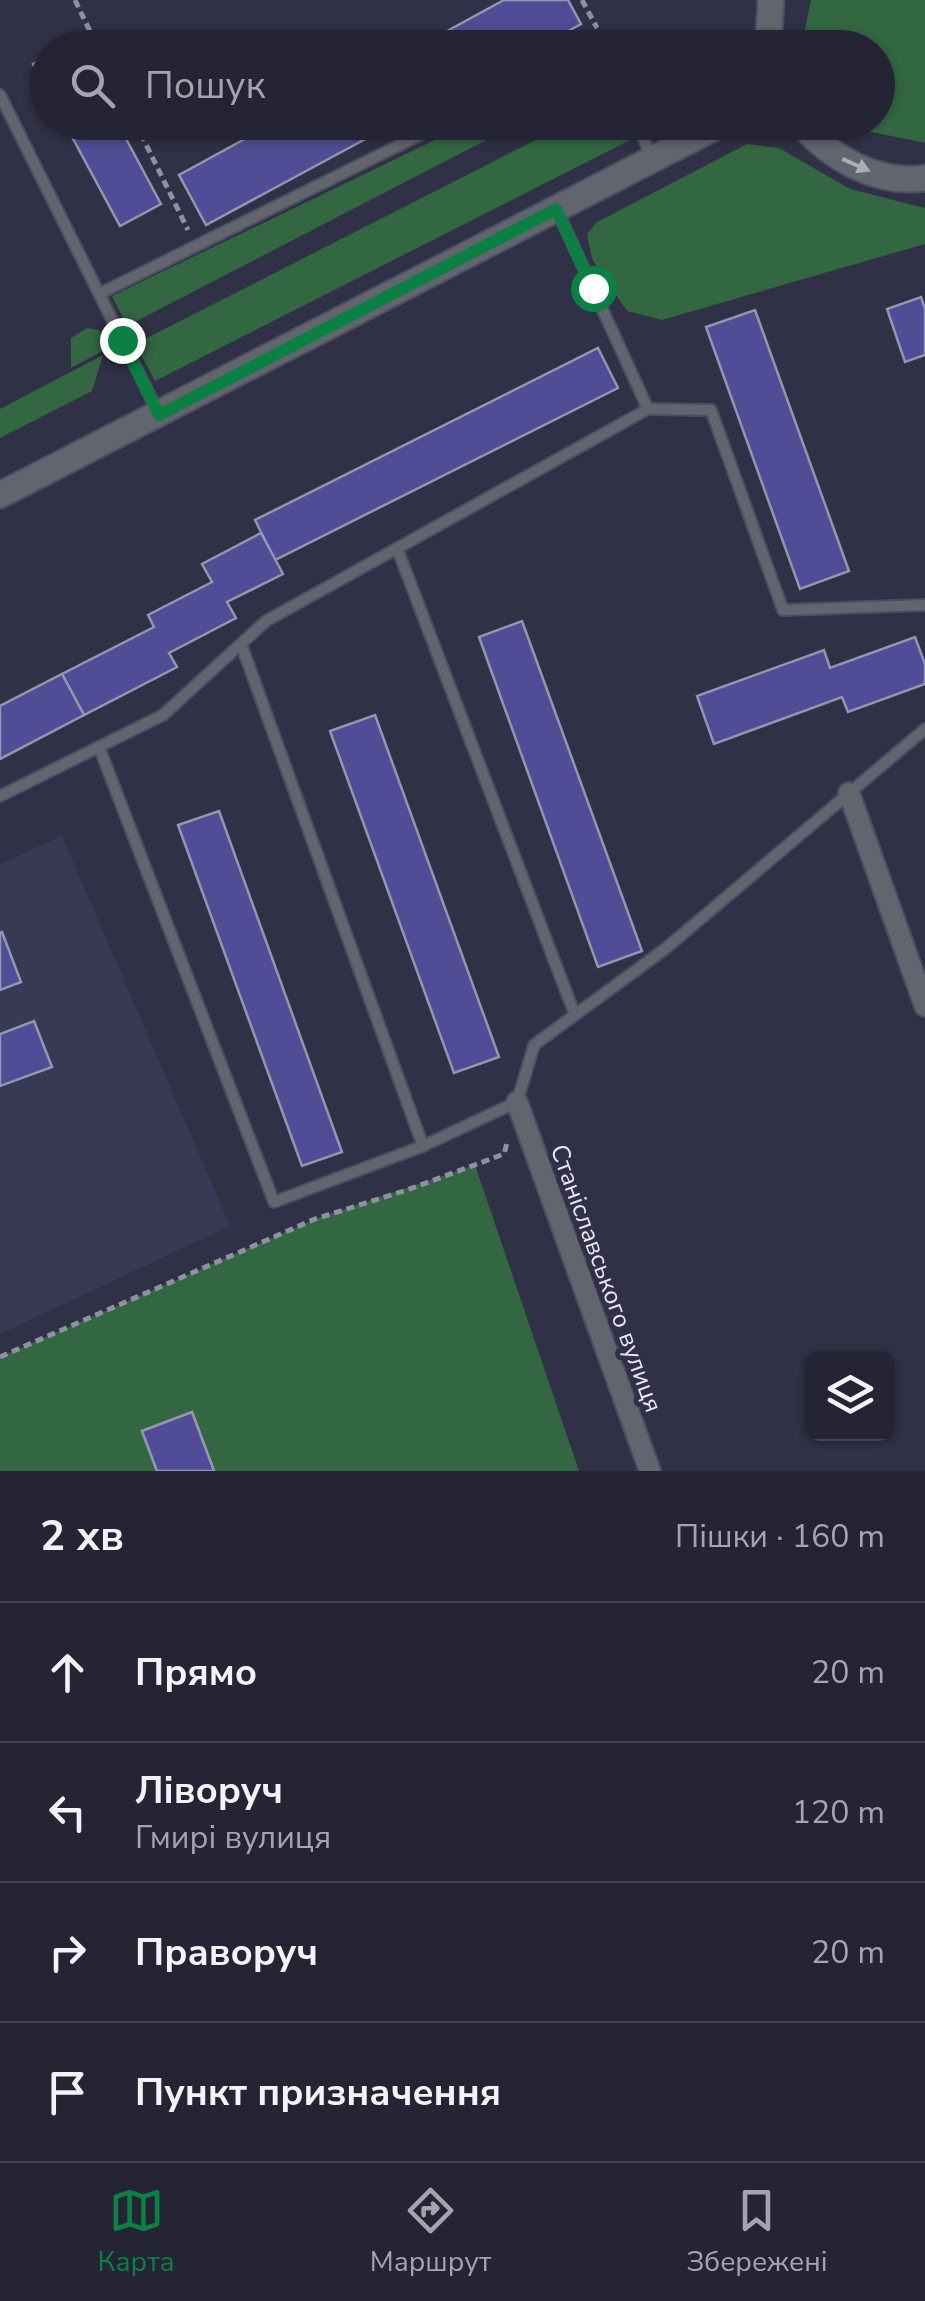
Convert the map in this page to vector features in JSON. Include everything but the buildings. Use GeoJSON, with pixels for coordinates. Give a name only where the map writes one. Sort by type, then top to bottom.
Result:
{"type":"FeatureCollection","features":[{"type":"Feature","properties":{"kind":"street"},"geometry":{"type":"LineString","coordinates":[[769,30],[770,0]]}},
{"type":"Feature","properties":{"kind":"street"},"geometry":{"type":"LineString","coordinates":[[0,496],[690,140]]}},
{"type":"Feature","properties":{"kind":"street"},"geometry":{"type":"LineString","coordinates":[[815,140],[843,160],[876,174],[925,178]]}},
{"type":"Feature","properties":{"kind":"street"},"geometry":{"type":"LineString","coordinates":[[850,792],[925,1006]]}},
{"type":"Feature","properties":{"kind":"street","name":"Станіславського вулиця"},"geometry":{"type":"LineString","coordinates":[[516,1102],[650,1471]]}},
{"type":"Feature","properties":{"kind":"lane"},"geometry":{"type":"LineString","coordinates":[[0,94],[159,415]]}},
{"type":"Feature","properties":{"kind":"lane"},"geometry":{"type":"LineString","coordinates":[[99,294],[410,140]]}},
{"type":"Feature","properties":{"kind":"lane"},"geometry":{"type":"LineString","coordinates":[[645,140],[653,160]]}},
{"type":"Feature","properties":{"kind":"lane"},"geometry":{"type":"LineString","coordinates":[[556,209],[648,409]]}},
{"type":"Feature","properties":{"kind":"lane"},"geometry":{"type":"LineString","coordinates":[[0,796],[163,715],[266,621],[648,409],[711,410],[783,610],[925,605]]}},
{"type":"Feature","properties":{"kind":"lane"},"geometry":{"type":"LineString","coordinates":[[397,548],[576,1015]]}},
{"type":"Feature","properties":{"kind":"lane"},"geometry":{"type":"LineString","coordinates":[[241,644],[423,1146]]}},
{"type":"Feature","properties":{"kind":"lane"},"geometry":{"type":"LineString","coordinates":[[99,747],[274,1202],[423,1146],[516,1102],[534,1045],[665,949],[925,729]]}},
{"type":"Feature","properties":{"kind":"path"},"geometry":{"type":"LineString","coordinates":[[74,0],[89,30]]}},
{"type":"Feature","properties":{"kind":"path"},"geometry":{"type":"LineString","coordinates":[[582,0],[596,30]]}},
{"type":"Feature","properties":{"kind":"path"},"geometry":{"type":"LineString","coordinates":[[144,140],[196,246]]}},
{"type":"Feature","properties":{"kind":"path"},"geometry":{"type":"LineString","coordinates":[[0,1356],[315,1219],[504,1154],[516,1102]]}},
{"type":"Feature","properties":{"kind":"shaded area"},"geometry":{"type":"Polygon","coordinates":[[[62,836],[230,1226],[0,1334],[0,864],[62,836]]]}},
{"type":"Feature","properties":{"kind":"green space"},"geometry":{"type":"Polygon","coordinates":[[[811,0],[925,0],[925,143],[895,137],[895,30],[805,30],[811,0]]]}},
{"type":"Feature","properties":{"kind":"green space"},"geometry":{"type":"Polygon","coordinates":[[[435,140],[486,140],[127,326],[112,296],[435,140]]]}},
{"type":"Feature","properties":{"kind":"green space"},"geometry":{"type":"Polygon","coordinates":[[[536,140],[630,140],[155,381],[135,344],[536,140]]]}},
{"type":"Feature","properties":{"kind":"green space"},"geometry":{"type":"Polygon","coordinates":[[[747,144],[779,148],[850,189],[925,208],[925,244],[662,320],[627,311],[592,259],[587,234],[597,222],[747,144]]]}},
{"type":"Feature","properties":{"kind":"green space"},"geometry":{"type":"Polygon","coordinates":[[[87,328],[99,330],[108,348],[71,368],[71,338],[87,328]]]}},
{"type":"Feature","properties":{"kind":"green space"},"geometry":{"type":"Polygon","coordinates":[[[103,355],[92,391],[0,438],[0,409],[103,355]]]}},
{"type":"Feature","properties":{"kind":"green space"},"geometry":{"type":"Polygon","coordinates":[[[475,1165],[579,1471],[0,1471],[0,1357],[315,1219],[475,1165]]]}},
{"type":"Feature","properties":{"kind":"route"},"geometry":{"type":"LineString","coordinates":[[122,340],[159,415],[556,209],[593,288]]}}]}
